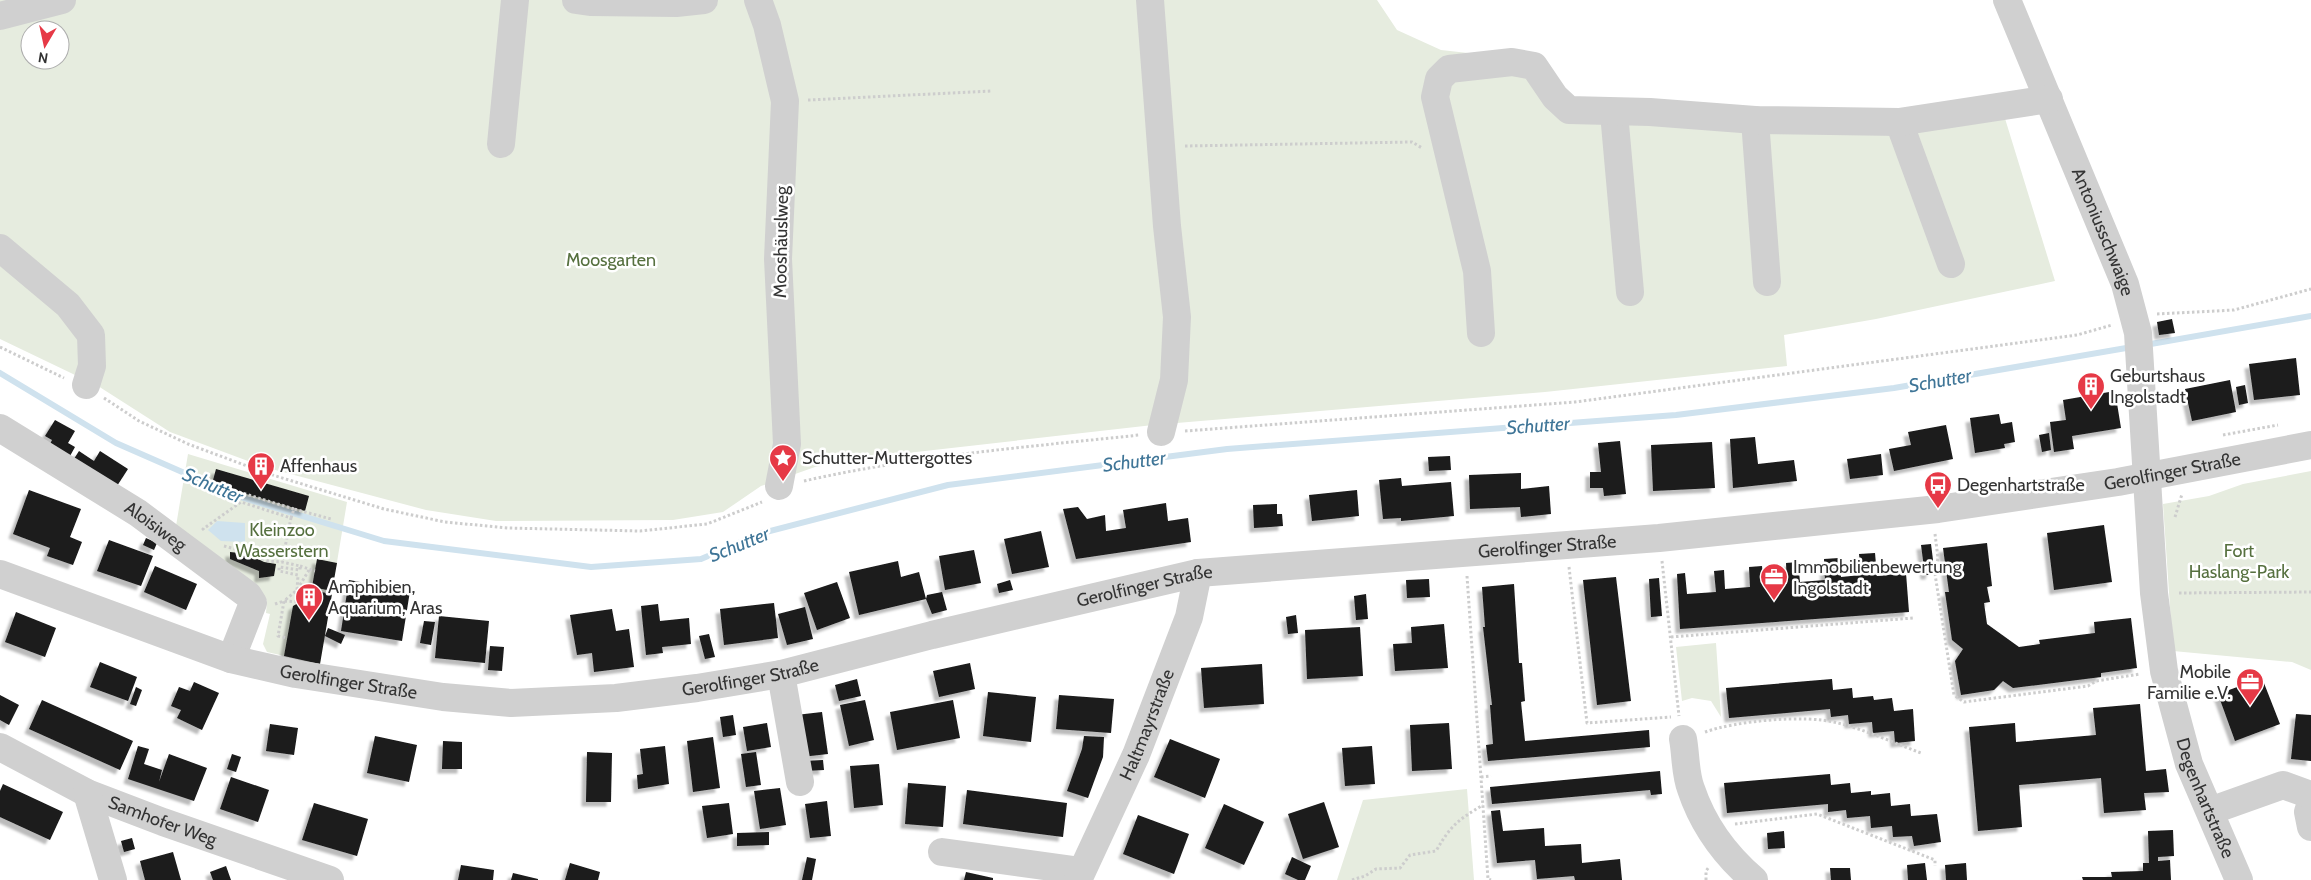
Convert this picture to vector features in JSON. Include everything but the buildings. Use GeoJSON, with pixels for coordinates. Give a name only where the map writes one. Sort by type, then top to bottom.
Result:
{"type":"FeatureCollection","features":[{"type":"Feature","properties":{"kind":"street"},"geometry":{"type":"LineString","coordinates":[[0,16],[62,0]]}},
{"type":"Feature","properties":{"kind":"street"},"geometry":{"type":"LineString","coordinates":[[501,144],[515,0]]}},
{"type":"Feature","properties":{"kind":"street"},"geometry":{"type":"LineString","coordinates":[[576,0],[590,2],[676,3],[704,0]]}},
{"type":"Feature","properties":{"kind":"street","name":"Mooshäuslweg"},"geometry":{"type":"LineString","coordinates":[[758,0],[767,25],[785,101],[778,259],[787,444],[780,486]]}},
{"type":"Feature","properties":{"kind":"street"},"geometry":{"type":"LineString","coordinates":[[1150,0],[1177,317],[1174,380],[1161,432]]}},
{"type":"Feature","properties":{"kind":"street","name":"Antoniusschwaige"},"geometry":{"type":"LineString","coordinates":[[2007,0],[2124,284],[2137,326],[2141,361],[2146,476]]}},
{"type":"Feature","properties":{"kind":"street"},"geometry":{"type":"LineString","coordinates":[[1481,333],[1476,271],[1435,97],[1439,79],[1449,69],[1512,62],[1534,66],[1555,97],[1569,110],[1650,112],[1756,120],[1899,122],[2049,100]]}},
{"type":"Feature","properties":{"kind":"street"},"geometry":{"type":"LineString","coordinates":[[1614,112],[1630,292]]}},
{"type":"Feature","properties":{"kind":"street"},"geometry":{"type":"LineString","coordinates":[[1756,120],[1767,282]]}},
{"type":"Feature","properties":{"kind":"street"},"geometry":{"type":"LineString","coordinates":[[1899,122],[1951,264]]}},
{"type":"Feature","properties":{"kind":"street"},"geometry":{"type":"LineString","coordinates":[[0,248],[68,305],[91,335],[92,366],[86,385]]}},
{"type":"Feature","properties":{"kind":"street","name":"Aloisiweg"},"geometry":{"type":"LineString","coordinates":[[0,428],[138,513],[248,595],[253,604],[231,658]]}},
{"type":"Feature","properties":{"kind":"street","name":"Gerolfinger Straße"},"geometry":{"type":"LineString","coordinates":[[0,574],[231,658],[264,668],[376,688],[443,697],[512,703],[616,698],[697,688],[781,674],[932,635],[1198,573],[1659,538],[1938,509],[2146,476],[2311,445]]}},
{"type":"Feature","properties":{"kind":"street","name":"Degenhartstraße"},"geometry":{"type":"LineString","coordinates":[[2146,476],[2154,593],[2164,671],[2189,764],[2239,880]]}},
{"type":"Feature","properties":{"kind":"street","name":"Haltmayrstraße"},"geometry":{"type":"LineString","coordinates":[[942,852],[1079,876],[1136,755],[1190,617],[1198,573]]}},
{"type":"Feature","properties":{"kind":"street"},"geometry":{"type":"LineString","coordinates":[[781,674],[800,782]]}},
{"type":"Feature","properties":{"kind":"street"},"geometry":{"type":"LineString","coordinates":[[1681,728],[1690,788],[1707,827],[1738,866],[1754,880]]}},
{"type":"Feature","properties":{"kind":"street","name":"Samhofer Weg"},"geometry":{"type":"LineString","coordinates":[[0,747],[87,793],[163,822],[330,880]]}},
{"type":"Feature","properties":{"kind":"street"},"geometry":{"type":"LineString","coordinates":[[2210,811],[2283,785],[2311,795]]}},
{"type":"Feature","properties":{"kind":"street"},"geometry":{"type":"LineString","coordinates":[[87,793],[113,880]]}},
{"type":"Feature","properties":{"kind":"street"},"geometry":{"type":"LineString","coordinates":[[2311,803],[2308,812],[2311,827]]}},
{"type":"Feature","properties":{"kind":"path"},"geometry":{"type":"LineString","coordinates":[[785,101],[992,91]]}},
{"type":"Feature","properties":{"kind":"path"},"geometry":{"type":"LineString","coordinates":[[1161,146],[1412,142],[1427,151],[1449,155]]}},
{"type":"Feature","properties":{"kind":"path"},"geometry":{"type":"LineString","coordinates":[[0,347],[55,375],[86,385],[139,420],[188,444],[266,473],[384,509],[445,522],[508,528],[640,531],[706,524],[758,504],[780,486],[859,469],[1161,432],[1575,402],[2137,326],[2154,314],[2234,310],[2311,289]]}},
{"type":"Feature","properties":{"kind":"path"},"geometry":{"type":"LineString","coordinates":[[239,492],[294,510],[331,519]]}},
{"type":"Feature","properties":{"kind":"path"},"geometry":{"type":"LineString","coordinates":[[2175,525],[2178,502],[2183,493]]}},
{"type":"Feature","properties":{"kind":"path"},"geometry":{"type":"LineString","coordinates":[[208,534],[202,529],[241,502],[292,517]]}},
{"type":"Feature","properties":{"kind":"path"},"geometry":{"type":"LineString","coordinates":[[282,562],[294,510]]}},
{"type":"Feature","properties":{"kind":"path"},"geometry":{"type":"LineString","coordinates":[[1935,534],[1938,558],[1935,574],[1954,695],[1964,702],[2088,686],[2096,680],[2164,671]]}},
{"type":"Feature","properties":{"kind":"path"},"geometry":{"type":"LineString","coordinates":[[1659,538],[1681,728]]}},
{"type":"Feature","properties":{"kind":"path"},"geometry":{"type":"LineString","coordinates":[[218,544],[250,553],[268,561],[282,562],[315,571]]}},
{"type":"Feature","properties":{"kind":"path"},"geometry":{"type":"LineString","coordinates":[[1567,545],[1587,722],[1681,728],[1808,719],[1837,723],[1921,753]]}},
{"type":"Feature","properties":{"kind":"path"},"geometry":{"type":"LineString","coordinates":[[1466,553],[1489,880]]}},
{"type":"Feature","properties":{"kind":"path"},"geometry":{"type":"LineString","coordinates":[[297,590],[298,574],[278,571],[279,567],[300,570],[300,566]]}},
{"type":"Feature","properties":{"kind":"path"},"geometry":{"type":"LineString","coordinates":[[287,638],[278,636],[284,601],[297,590],[309,570]]}},
{"type":"Feature","properties":{"kind":"path"},"geometry":{"type":"LineString","coordinates":[[2178,583],[2180,602]]}},
{"type":"Feature","properties":{"kind":"path"},"geometry":{"type":"LineString","coordinates":[[297,590],[309,593]]}},
{"type":"Feature","properties":{"kind":"path"},"geometry":{"type":"LineString","coordinates":[[2179,593],[2311,592]]}},
{"type":"Feature","properties":{"kind":"path"},"geometry":{"type":"LineString","coordinates":[[1671,637],[1913,618]]}},
{"type":"Feature","properties":{"kind":"path"},"geometry":{"type":"LineString","coordinates":[[1481,777],[1491,776]]}},
{"type":"Feature","properties":{"kind":"path"},"geometry":{"type":"LineString","coordinates":[[1352,880],[1365,876],[1376,869],[1400,868],[1410,855],[1436,852],[1448,831],[1460,819],[1483,805]]}},
{"type":"Feature","properties":{"kind":"path"},"geometry":{"type":"LineString","coordinates":[[1707,827],[1817,814],[1935,860],[1935,866]]}},
{"type":"Feature","properties":{"kind":"green space","name":"Moosgarten"},"geometry":{"type":"Polygon","coordinates":[[[0,0],[1377,0],[1397,30],[1441,50],[1486,55],[1570,102],[1882,116],[1999,99],[2055,281],[1876,319],[1784,335],[1787,366],[1545,392],[1153,425],[916,452],[815,467],[761,486],[723,512],[673,520],[496,521],[426,510],[264,467],[170,432],[98,386],[0,339],[0,0]]]}},
{"type":"Feature","properties":{"kind":"green space","name":"Kleinzoo Wasserstern"},"geometry":{"type":"Polygon","coordinates":[[[188,454],[347,502],[320,664],[267,652],[263,644],[270,614],[266,613],[267,601],[264,597],[175,532],[188,454]]]}},
{"type":"Feature","properties":{"kind":"green space","name":"Fort Haslang-Park"},"geometry":{"type":"Polygon","coordinates":[[[2311,471],[2311,670],[2292,662],[2173,651],[2163,504],[2209,496],[2243,484],[2311,471]]]}},
{"type":"Feature","properties":{"kind":"green space"},"geometry":{"type":"Polygon","coordinates":[[[1716,643],[1721,717],[1711,701],[1692,698],[1682,701],[1676,647],[1716,643]]]}},
{"type":"Feature","properties":{"kind":"green space"},"geometry":{"type":"Polygon","coordinates":[[[1467,789],[1474,880],[1337,880],[1363,800],[1467,789]]]}},
{"type":"Feature","properties":{"kind":"water"},"geometry":{"type":"Polygon","coordinates":[[[217,521],[245,523],[245,542],[221,541],[208,530],[217,521]]]}},
{"type":"Feature","properties":{"kind":"waterway","name":"Schutter"},"geometry":{"type":"LineString","coordinates":[[2145,345],[2311,316]]}},
{"type":"Feature","properties":{"kind":"waterway","name":"Schutter"},"geometry":{"type":"LineString","coordinates":[[0,373],[116,443],[237,496],[384,541],[591,567],[701,559],[762,533],[948,485],[1227,449],[1676,415],[1894,388],[2132,347]]}},
{"type":"Feature","properties":{"kind":"place","name":"Geburtshaus Ingolstadt"},"geometry":{"type":"Point","coordinates":[2091,410]}},
{"type":"Feature","properties":{"kind":"place","name":"Schutter-Muttergottes"},"geometry":{"type":"Point","coordinates":[783,482]}},
{"type":"Feature","properties":{"kind":"place","name":"Affenhaus"},"geometry":{"type":"Point","coordinates":[261,490]}},
{"type":"Feature","properties":{"kind":"place","name":"Degenhartstraße"},"geometry":{"type":"Point","coordinates":[1938,509]}},
{"type":"Feature","properties":{"kind":"place","name":"Immobilienbewertung Ingolstadt"},"geometry":{"type":"Point","coordinates":[1774,601]}},
{"type":"Feature","properties":{"kind":"place","name":"Amphibien, Aquarium, Aras"},"geometry":{"type":"Point","coordinates":[309,621]}},
{"type":"Feature","properties":{"kind":"place","name":"Mobile Familie e.V."},"geometry":{"type":"Point","coordinates":[2250,706]}}]}
